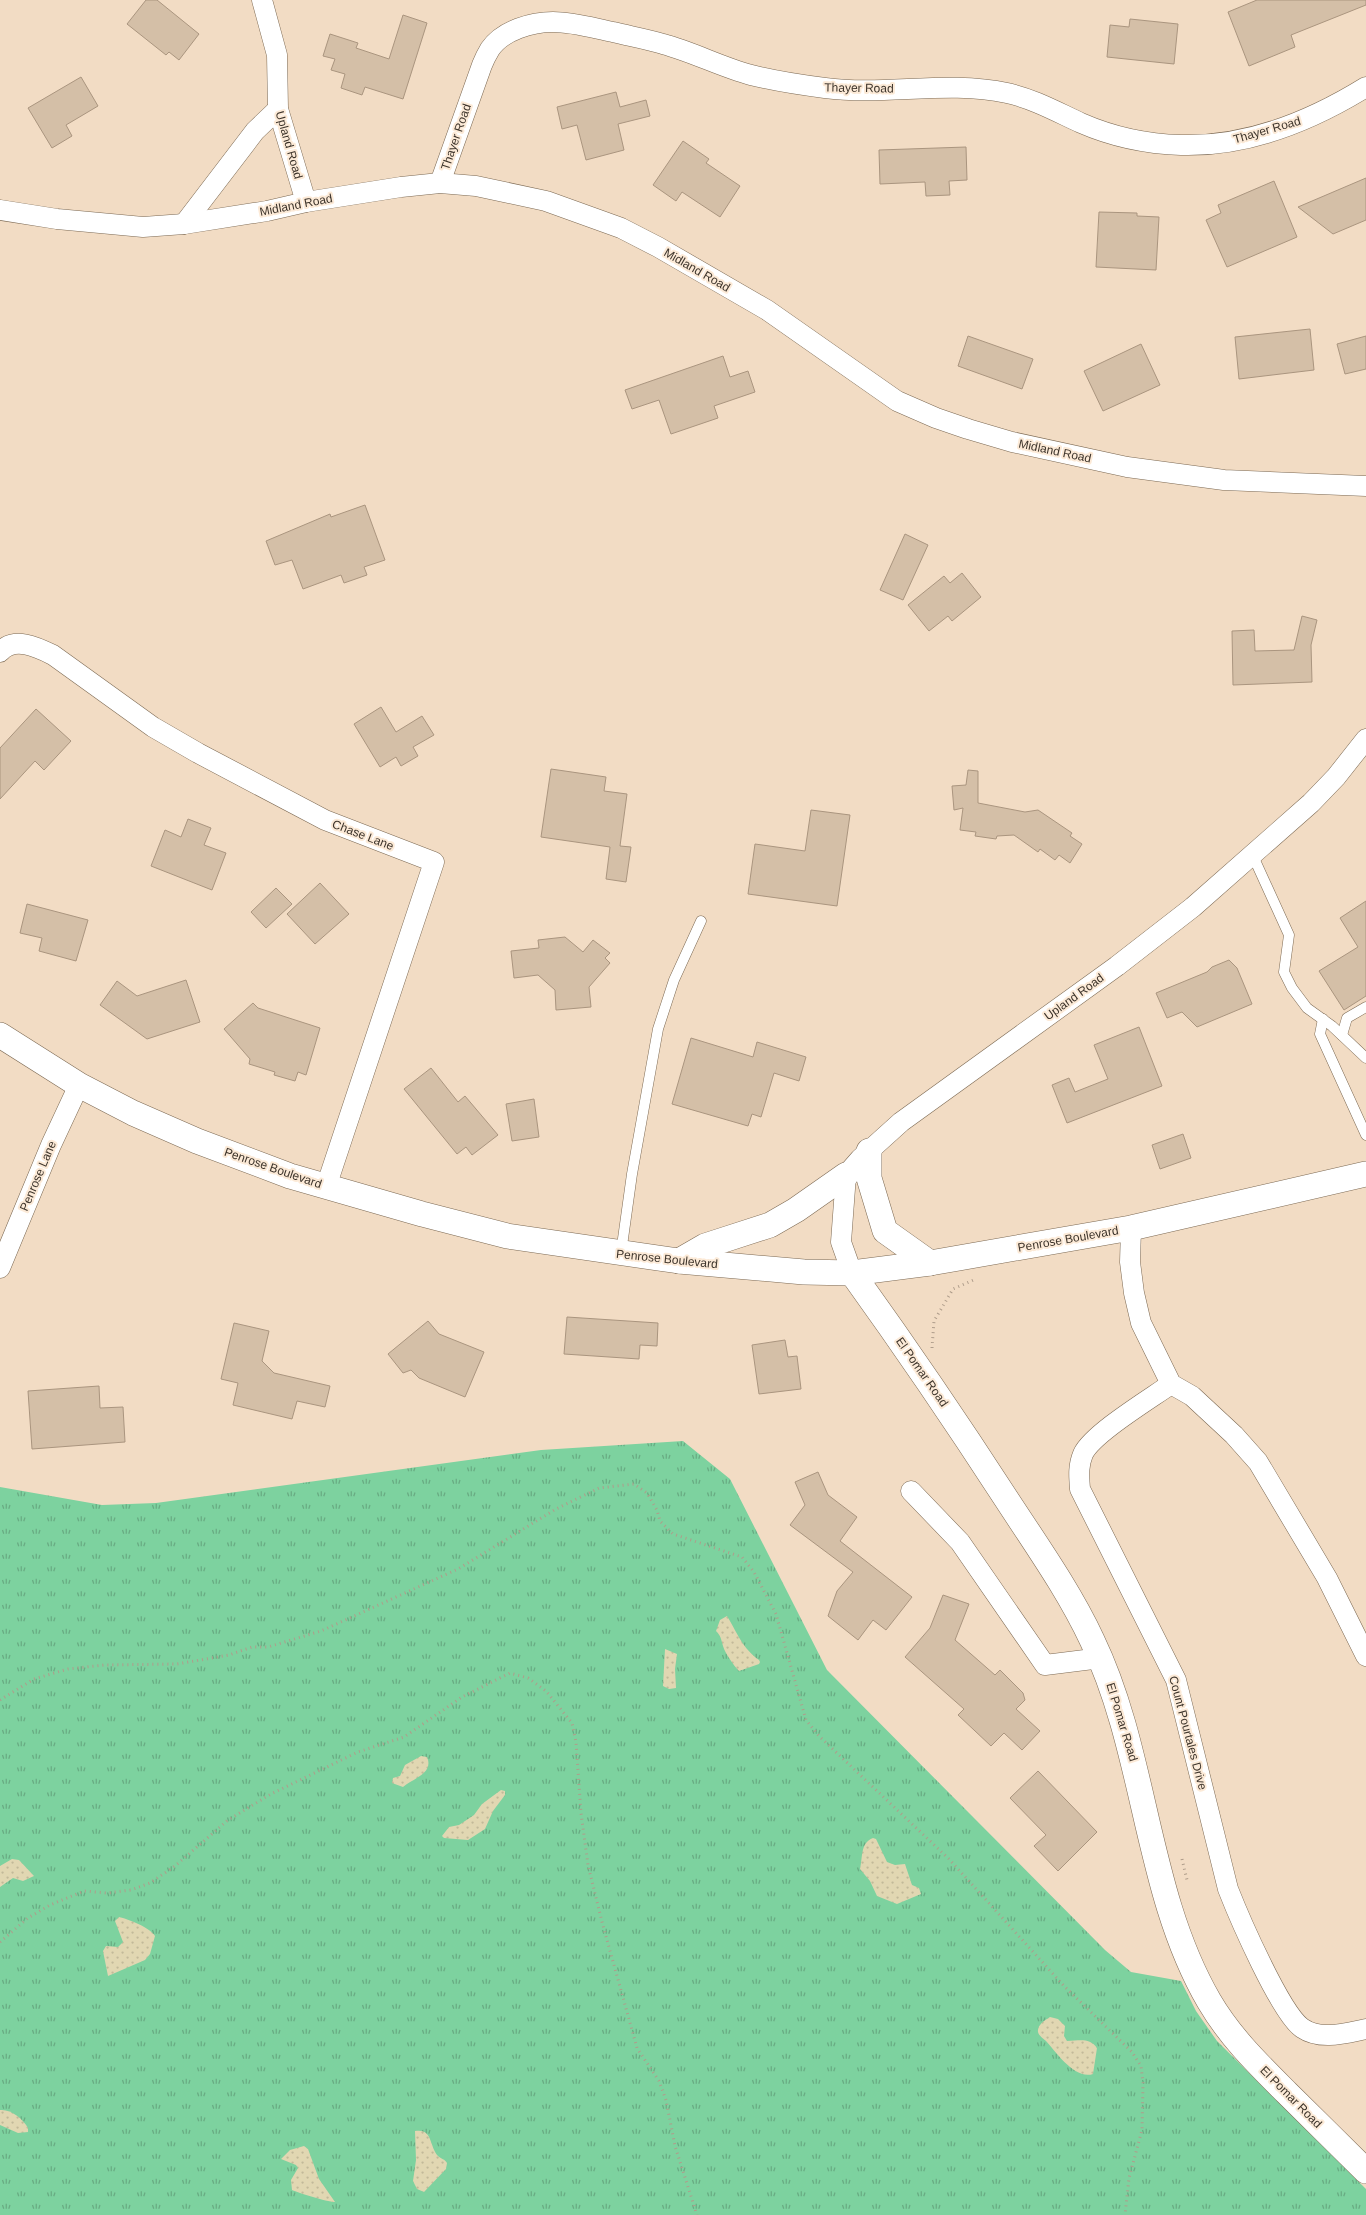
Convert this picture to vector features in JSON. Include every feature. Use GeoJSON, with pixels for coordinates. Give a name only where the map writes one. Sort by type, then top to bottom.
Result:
{"type":"FeatureCollection","features":[{"type":"Feature","properties":{"kind":"street","name":"Upland Road"},"geometry":{"type":"LineString","coordinates":[[262,0],[277,55],[278,109],[306,202]]}},
{"type":"Feature","properties":{"kind":"street","name":"Thayer Road"},"geometry":{"type":"LineString","coordinates":[[440,183],[482,65],[491,47],[509,32],[538,23],[552,22],[577,25],[663,44],[751,74],[824,88],[859,90],[967,87],[1006,93],[1035,101],[1083,124],[1110,134],[1150,144],[1212,144],[1252,137],[1293,125],[1328,110],[1366,87]]}},
{"type":"Feature","properties":{"kind":"street"},"geometry":{"type":"LineString","coordinates":[[184,224],[255,131],[278,109]]}},
{"type":"Feature","properties":{"kind":"street","name":"Midland Road"},"geometry":{"type":"LineString","coordinates":[[0,210],[107,225],[143,227],[184,224],[267,211],[306,202],[440,183],[476,186],[546,201],[621,228],[658,247],[767,310],[897,401],[936,418],[968,429],[1012,442],[1136,468],[1224,480],[1366,486]]}},
{"type":"Feature","properties":{"kind":"street","name":"Chase Lane"},"geometry":{"type":"LineString","coordinates":[[1,649],[19,644],[34,646],[52,655],[144,722],[198,753],[324,820],[434,862],[326,1187]]}},
{"type":"Feature","properties":{"kind":"street","name":"Upland Road"},"geometry":{"type":"LineString","coordinates":[[846,1175],[869,1150],[901,1122],[1118,966],[1194,907],[1312,803],[1366,739]]}},
{"type":"Feature","properties":{"kind":"street","name":"Penrose Boulevard"},"geometry":{"type":"LineString","coordinates":[[0,1035],[79,1085],[133,1113],[197,1141],[326,1187],[507,1236],[679,1261],[804,1272],[852,1273],[930,1263],[1131,1228],[1366,1174]]}},
{"type":"Feature","properties":{"kind":"street","name":"Penrose Lane"},"geometry":{"type":"LineString","coordinates":[[0,1268],[51,1145],[79,1085]]}},
{"type":"Feature","properties":{"kind":"street"},"geometry":{"type":"LineString","coordinates":[[869,1150],[869,1178],[885,1231],[930,1263]]}},
{"type":"Feature","properties":{"kind":"street"},"geometry":{"type":"LineString","coordinates":[[679,1261],[705,1246],[770,1225],[796,1210],[846,1175]]}},
{"type":"Feature","properties":{"kind":"street"},"geometry":{"type":"LineString","coordinates":[[846,1175],[841,1242],[852,1273]]}},
{"type":"Feature","properties":{"kind":"street"},"geometry":{"type":"LineString","coordinates":[[1131,1228],[1130,1262],[1134,1293],[1141,1323],[1171,1384],[1192,1396],[1234,1435],[1258,1462],[1327,1578],[1366,1656]]}},
{"type":"Feature","properties":{"kind":"street","name":"El Pomar Road"},"geometry":{"type":"LineString","coordinates":[[852,1273],[928,1378],[1040,1551],[1070,1598],[1100,1658],[1120,1708],[1164,1886],[1179,1932],[1207,1998],[1224,2025],[1245,2052],[1366,2171]]}},
{"type":"Feature","properties":{"kind":"street","name":"Count Pourtales Drive"},"geometry":{"type":"LineString","coordinates":[[1171,1384],[1094,1440],[1084,1453],[1078,1473],[1080,1489],[1176,1680],[1228,1889],[1240,1919],[1289,2014],[1303,2028],[1318,2034],[1336,2036],[1366,2028]]}},
{"type":"Feature","properties":{"kind":"street"},"geometry":{"type":"LineString","coordinates":[[911,1491],[960,1542],[1045,1665],[1100,1658]]}},
{"type":"Feature","properties":{"kind":"lane"},"geometry":{"type":"LineString","coordinates":[[1253,856],[1290,935],[1284,972],[1300,1000],[1366,1058]]}},
{"type":"Feature","properties":{"kind":"lane"},"geometry":{"type":"LineString","coordinates":[[621,1254],[632,1174],[658,1029],[674,980],[701,921]]}},
{"type":"Feature","properties":{"kind":"lane"},"geometry":{"type":"LineString","coordinates":[[1342,1035],[1348,1018],[1366,1007]]}},
{"type":"Feature","properties":{"kind":"lane"},"geometry":{"type":"LineString","coordinates":[[1323,1019],[1320,1034],[1366,1135]]}},
{"type":"Feature","properties":{"kind":"path"},"geometry":{"type":"LineString","coordinates":[[0,1700],[34,1679],[68,1669],[104,1665],[177,1664],[229,1656],[252,1647],[268,1647],[321,1631],[458,1569],[556,1509],[598,1488],[634,1484],[647,1493],[657,1510],[660,1521],[673,1534],[742,1557],[754,1572],[776,1614],[806,1720],[819,1736],[949,1859],[1070,1992],[1132,2052],[1141,2066],[1143,2083],[1142,2130],[1129,2178],[1125,2215]]}},
{"type":"Feature","properties":{"kind":"path"},"geometry":{"type":"LineString","coordinates":[[0,1942],[28,1918],[50,1905],[84,1891],[115,1892],[131,1890],[150,1883],[175,1866],[228,1820],[271,1794],[358,1752],[404,1736],[462,1696],[510,1673],[528,1678],[546,1690],[572,1723],[576,1742],[581,1813],[588,1865],[602,1922],[637,2048],[659,2081],[666,2100],[675,2146],[697,2215]]}},
{"type":"Feature","properties":{"kind":"green space"},"geometry":{"type":"Polygon","coordinates":[[[683,1441],[730,1479],[827,1670],[1105,1950],[1131,1972],[1181,1981],[1196,2011],[1217,2041],[1366,2189],[1366,2215],[0,2215],[0,1487],[102,1505],[156,1503],[541,1450],[683,1441]]]}},
{"type":"Feature","properties":{"kind":"sand"},"geometry":{"type":"Polygon","coordinates":[[[727,1616],[744,1645],[759,1660],[759,1664],[739,1671],[730,1659],[716,1631],[720,1620],[727,1616]]]}},
{"type":"Feature","properties":{"kind":"sand"},"geometry":{"type":"Polygon","coordinates":[[[665,1649],[677,1654],[675,1669],[676,1688],[669,1689],[663,1686],[665,1649]]]}},
{"type":"Feature","properties":{"kind":"sand"},"geometry":{"type":"Polygon","coordinates":[[[421,1756],[427,1757],[428,1763],[428,1767],[422,1775],[403,1787],[392,1783],[393,1778],[400,1776],[405,1765],[421,1756]]]}},
{"type":"Feature","properties":{"kind":"sand"},"geometry":{"type":"Polygon","coordinates":[[[501,1790],[505,1791],[505,1795],[493,1811],[485,1829],[468,1840],[444,1838],[442,1836],[449,1827],[459,1825],[474,1815],[482,1804],[501,1790]]]}},
{"type":"Feature","properties":{"kind":"sand"},"geometry":{"type":"Polygon","coordinates":[[[873,1838],[876,1839],[887,1862],[895,1865],[905,1864],[912,1885],[919,1888],[921,1894],[897,1904],[877,1896],[870,1881],[860,1869],[864,1847],[873,1838]]]}},
{"type":"Feature","properties":{"kind":"sand"},"geometry":{"type":"Polygon","coordinates":[[[12,1859],[19,1860],[34,1876],[23,1881],[13,1878],[0,1887],[0,1866],[12,1859]]]}},
{"type":"Feature","properties":{"kind":"sand"},"geometry":{"type":"Polygon","coordinates":[[[119,1917],[144,1927],[155,1936],[150,1954],[145,1960],[108,1976],[103,1951],[106,1946],[118,1947],[123,1942],[115,1921],[119,1917]]]}},
{"type":"Feature","properties":{"kind":"sand"},"geometry":{"type":"Polygon","coordinates":[[[1050,2017],[1058,2019],[1065,2026],[1064,2036],[1067,2041],[1087,2041],[1097,2048],[1093,2074],[1079,2073],[1066,2064],[1039,2035],[1038,2029],[1040,2025],[1050,2017]]]}},
{"type":"Feature","properties":{"kind":"sand"},"geometry":{"type":"Polygon","coordinates":[[[0,2110],[8,2111],[20,2118],[28,2128],[28,2132],[18,2133],[0,2125],[0,2110]]]}},
{"type":"Feature","properties":{"kind":"sand"},"geometry":{"type":"Polygon","coordinates":[[[415,2131],[425,2132],[428,2135],[435,2152],[447,2163],[446,2169],[424,2192],[417,2189],[413,2181],[416,2160],[415,2131]]]}},
{"type":"Feature","properties":{"kind":"sand"},"geometry":{"type":"Polygon","coordinates":[[[304,2146],[308,2149],[319,2179],[335,2202],[292,2190],[291,2180],[298,2168],[296,2165],[281,2159],[290,2150],[304,2146]]]}},
{"type":"Feature","properties":{"kind":"building"},"geometry":{"type":"Polygon","coordinates":[[[146,0],[157,0],[199,34],[179,60],[169,52],[166,55],[127,24],[146,0]]]}},
{"type":"Feature","properties":{"kind":"building"},"geometry":{"type":"Polygon","coordinates":[[[1257,0],[1366,0],[1366,5],[1291,35],[1295,47],[1249,66],[1228,12],[1257,0]]]}},
{"type":"Feature","properties":{"kind":"building"},"geometry":{"type":"Polygon","coordinates":[[[403,15],[427,23],[403,99],[365,87],[362,95],[341,88],[345,74],[331,70],[335,59],[323,56],[330,34],[358,43],[356,48],[389,59],[403,15]]]}},
{"type":"Feature","properties":{"kind":"building"},"geometry":{"type":"Polygon","coordinates":[[[1130,19],[1178,24],[1174,64],[1107,57],[1110,25],[1129,27],[1130,19]]]}},
{"type":"Feature","properties":{"kind":"building"},"geometry":{"type":"Polygon","coordinates":[[[81,77],[98,106],[66,125],[72,136],[52,148],[28,108],[81,77]]]}},
{"type":"Feature","properties":{"kind":"building"},"geometry":{"type":"Polygon","coordinates":[[[616,92],[620,107],[646,100],[650,116],[618,124],[624,150],[586,160],[577,125],[562,129],[557,107],[616,92]]]}},
{"type":"Feature","properties":{"kind":"building"},"geometry":{"type":"Polygon","coordinates":[[[683,141],[709,159],[706,163],[740,186],[720,217],[682,192],[676,201],[653,185],[683,141]]]}},
{"type":"Feature","properties":{"kind":"building"},"geometry":{"type":"Polygon","coordinates":[[[966,147],[967,180],[949,181],[950,195],[926,196],[925,182],[880,184],[879,150],[966,147]]]}},
{"type":"Feature","properties":{"kind":"building"},"geometry":{"type":"Polygon","coordinates":[[[1366,178],[1366,220],[1333,234],[1298,207],[1366,178]]]}},
{"type":"Feature","properties":{"kind":"building"},"geometry":{"type":"Polygon","coordinates":[[[1274,181],[1297,237],[1227,267],[1206,220],[1221,213],[1218,205],[1274,181]]]}},
{"type":"Feature","properties":{"kind":"building"},"geometry":{"type":"Polygon","coordinates":[[[1099,212],[1137,213],[1137,216],[1159,217],[1156,270],[1096,267],[1099,212]]]}},
{"type":"Feature","properties":{"kind":"building"},"geometry":{"type":"Polygon","coordinates":[[[1310,329],[1314,370],[1239,379],[1235,337],[1310,329]]]}},
{"type":"Feature","properties":{"kind":"building"},"geometry":{"type":"Polygon","coordinates":[[[968,336],[1033,359],[1022,389],[958,366],[968,336]]]}},
{"type":"Feature","properties":{"kind":"building"},"geometry":{"type":"Polygon","coordinates":[[[1366,336],[1366,369],[1345,374],[1337,344],[1366,336]]]}},
{"type":"Feature","properties":{"kind":"building"},"geometry":{"type":"Polygon","coordinates":[[[1141,344],[1160,385],[1103,411],[1084,371],[1141,344]]]}},
{"type":"Feature","properties":{"kind":"building"},"geometry":{"type":"Polygon","coordinates":[[[723,356],[730,377],[748,371],[755,392],[714,406],[718,418],[671,434],[659,400],[632,409],[625,390],[723,356]]]}},
{"type":"Feature","properties":{"kind":"building"},"geometry":{"type":"Polygon","coordinates":[[[365,505],[385,560],[364,567],[367,575],[344,583],[341,575],[303,589],[292,560],[275,565],[266,541],[330,514],[331,517],[365,505]]]}},
{"type":"Feature","properties":{"kind":"building"},"geometry":{"type":"Polygon","coordinates":[[[905,534],[928,545],[903,600],[880,590],[905,534]]]}},
{"type":"Feature","properties":{"kind":"building"},"geometry":{"type":"Polygon","coordinates":[[[962,573],[981,597],[952,621],[948,616],[929,631],[908,605],[944,576],[950,583],[962,573]]]}},
{"type":"Feature","properties":{"kind":"building"},"geometry":{"type":"Polygon","coordinates":[[[1302,616],[1317,620],[1311,645],[1312,682],[1233,685],[1232,631],[1254,630],[1255,651],[1294,650],[1302,616]]]}},
{"type":"Feature","properties":{"kind":"building"},"geometry":{"type":"Polygon","coordinates":[[[381,707],[396,732],[422,716],[434,735],[413,747],[418,756],[401,766],[396,757],[380,767],[354,724],[381,707]]]}},
{"type":"Feature","properties":{"kind":"building"},"geometry":{"type":"Polygon","coordinates":[[[36,709],[71,741],[44,770],[35,761],[0,799],[0,748],[36,709]]]}},
{"type":"Feature","properties":{"kind":"building"},"geometry":{"type":"Polygon","coordinates":[[[551,769],[606,777],[604,791],[627,794],[620,846],[631,847],[626,882],[606,879],[610,847],[541,837],[551,769]]]}},
{"type":"Feature","properties":{"kind":"building"},"geometry":{"type":"Polygon","coordinates":[[[968,770],[978,771],[978,803],[1025,812],[1038,810],[1072,833],[1070,836],[1082,844],[1070,863],[1059,855],[1055,860],[1040,849],[1038,852],[1014,835],[997,836],[996,839],[975,836],[976,832],[960,830],[963,808],[954,810],[952,786],[966,785],[968,770]]]}},
{"type":"Feature","properties":{"kind":"building"},"geometry":{"type":"Polygon","coordinates":[[[811,810],[850,815],[837,906],[748,894],[755,844],[805,851],[811,810]]]}},
{"type":"Feature","properties":{"kind":"building"},"geometry":{"type":"Polygon","coordinates":[[[188,819],[211,828],[204,845],[226,853],[212,890],[151,866],[165,830],[181,837],[188,819]]]}},
{"type":"Feature","properties":{"kind":"building"},"geometry":{"type":"Polygon","coordinates":[[[320,883],[349,914],[315,944],[287,914],[320,883]]]}},
{"type":"Feature","properties":{"kind":"building"},"geometry":{"type":"Polygon","coordinates":[[[276,888],[292,904],[266,928],[251,912],[276,888]]]}},
{"type":"Feature","properties":{"kind":"building"},"geometry":{"type":"Polygon","coordinates":[[[1366,901],[1366,996],[1344,1010],[1319,971],[1358,947],[1340,918],[1366,901]]]}},
{"type":"Feature","properties":{"kind":"building"},"geometry":{"type":"Polygon","coordinates":[[[27,904],[88,920],[76,961],[39,951],[42,938],[20,933],[27,904]]]}},
{"type":"Feature","properties":{"kind":"building"},"geometry":{"type":"Polygon","coordinates":[[[565,937],[583,952],[593,940],[610,953],[605,958],[610,963],[589,987],[591,1007],[556,1010],[555,990],[538,975],[514,978],[511,951],[539,948],[538,940],[565,937]]]}},
{"type":"Feature","properties":{"kind":"building"},"geometry":{"type":"Polygon","coordinates":[[[1229,960],[1237,968],[1252,1004],[1197,1027],[1182,1012],[1167,1018],[1156,993],[1207,972],[1212,967],[1229,960]]]}},
{"type":"Feature","properties":{"kind":"building"},"geometry":{"type":"Polygon","coordinates":[[[186,980],[200,1022],[147,1039],[100,1005],[117,981],[137,996],[186,980]]]}},
{"type":"Feature","properties":{"kind":"building"},"geometry":{"type":"Polygon","coordinates":[[[253,1003],[258,1008],[320,1028],[306,1075],[298,1072],[295,1081],[274,1075],[275,1072],[249,1064],[250,1059],[224,1029],[253,1003]]]}},
{"type":"Feature","properties":{"kind":"building"},"geometry":{"type":"Polygon","coordinates":[[[1139,1027],[1162,1086],[1067,1123],[1052,1085],[1069,1078],[1075,1092],[1108,1079],[1094,1045],[1139,1027]]]}},
{"type":"Feature","properties":{"kind":"building"},"geometry":{"type":"Polygon","coordinates":[[[691,1038],[753,1057],[757,1042],[806,1057],[799,1081],[774,1073],[761,1117],[752,1114],[748,1126],[672,1104],[691,1038]]]}},
{"type":"Feature","properties":{"kind":"building"},"geometry":{"type":"Polygon","coordinates":[[[431,1068],[458,1102],[465,1096],[498,1135],[472,1155],[466,1147],[457,1154],[404,1089],[431,1068]]]}},
{"type":"Feature","properties":{"kind":"building"},"geometry":{"type":"Polygon","coordinates":[[[534,1099],[539,1137],[512,1141],[506,1104],[534,1099]]]}},
{"type":"Feature","properties":{"kind":"building"},"geometry":{"type":"Polygon","coordinates":[[[1183,1134],[1191,1158],[1160,1169],[1152,1145],[1183,1134]]]}},
{"type":"Feature","properties":{"kind":"building"},"geometry":{"type":"Polygon","coordinates":[[[567,1317],[658,1323],[657,1346],[640,1345],[639,1359],[564,1354],[567,1317]]]}},
{"type":"Feature","properties":{"kind":"building"},"geometry":{"type":"Polygon","coordinates":[[[428,1321],[439,1334],[484,1352],[465,1397],[419,1378],[411,1370],[403,1373],[388,1354],[428,1321]]]}},
{"type":"Feature","properties":{"kind":"building"},"geometry":{"type":"Polygon","coordinates":[[[234,1323],[269,1331],[262,1361],[274,1373],[330,1386],[325,1407],[297,1401],[292,1419],[233,1405],[238,1383],[221,1379],[234,1323]]]}},
{"type":"Feature","properties":{"kind":"building"},"geometry":{"type":"Polygon","coordinates":[[[785,1340],[788,1357],[797,1356],[801,1389],[759,1394],[752,1345],[785,1340]]]}},
{"type":"Feature","properties":{"kind":"building"},"geometry":{"type":"Polygon","coordinates":[[[99,1386],[100,1408],[123,1407],[125,1442],[32,1449],[28,1391],[99,1386]]]}},
{"type":"Feature","properties":{"kind":"building"},"geometry":{"type":"Polygon","coordinates":[[[818,1472],[828,1495],[857,1517],[840,1541],[912,1597],[886,1630],[873,1620],[858,1640],[828,1616],[837,1591],[853,1572],[790,1525],[805,1505],[795,1482],[818,1472]]]}},
{"type":"Feature","properties":{"kind":"building"},"geometry":{"type":"Polygon","coordinates":[[[943,1595],[969,1604],[955,1640],[995,1675],[1000,1670],[1023,1693],[1025,1700],[1016,1709],[1040,1731],[1022,1750],[1004,1733],[991,1746],[958,1715],[964,1709],[905,1657],[930,1628],[943,1595]]]}},
{"type":"Feature","properties":{"kind":"building"},"geometry":{"type":"Polygon","coordinates":[[[1038,1771],[1097,1832],[1058,1871],[1034,1846],[1046,1835],[1010,1798],[1038,1771]]]}}]}
